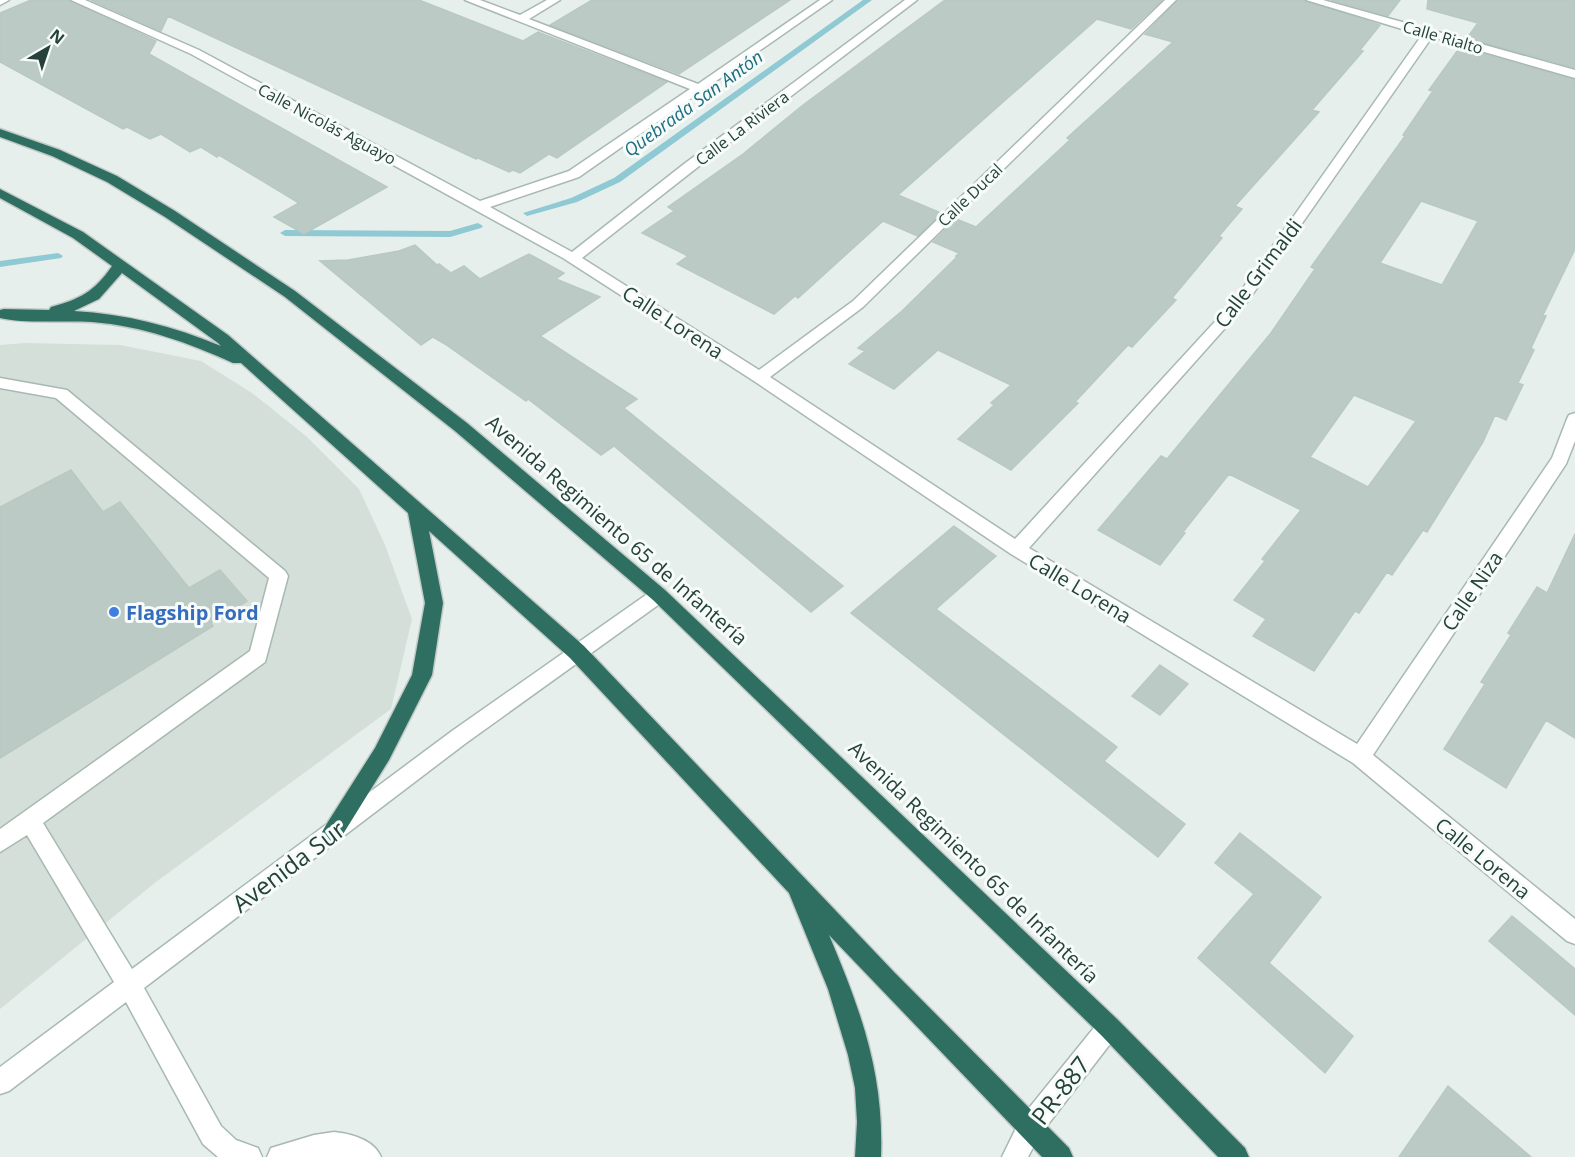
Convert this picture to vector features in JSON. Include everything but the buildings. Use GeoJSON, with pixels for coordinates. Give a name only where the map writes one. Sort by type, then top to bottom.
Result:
{"type":"FeatureCollection","features":[{"type":"Feature","properties":{"kind":"highway","name":"Avenida Regimiento 65 de Infantería"},"geometry":{"type":"LineString","coordinates":[[0,133],[56,153],[112,179],[290,294],[461,427],[659,595],[1109,1027],[1236,1157]]}},
{"type":"Feature","properties":{"kind":"highway"},"geometry":{"type":"LineString","coordinates":[[0,193],[78,235],[223,339],[577,652],[796,884],[1060,1157]]}},
{"type":"Feature","properties":{"kind":"highway"},"geometry":{"type":"LineString","coordinates":[[2,314],[66,309],[94,298],[108,284],[120,265]]}},
{"type":"Feature","properties":{"kind":"highway"},"geometry":{"type":"LineString","coordinates":[[2,314],[94,317],[147,325],[195,340],[252,364]]}},
{"type":"Feature","properties":{"kind":"highway"},"geometry":{"type":"LineString","coordinates":[[333,832],[382,754],[422,675],[434,603],[416,509]]}},
{"type":"Feature","properties":{"kind":"highway"},"geometry":{"type":"LineString","coordinates":[[796,884],[841,994],[862,1059],[872,1130],[868,1157]]}},
{"type":"Feature","properties":{"kind":"street"},"geometry":{"type":"LineString","coordinates":[[0,2],[4,0]]}},
{"type":"Feature","properties":{"kind":"street","name":"Calle Nicolás Aguayo"},"geometry":{"type":"LineString","coordinates":[[76,0],[195,52],[573,258]]}},
{"type":"Feature","properties":{"kind":"street"},"geometry":{"type":"LineString","coordinates":[[470,0],[701,89]]}},
{"type":"Feature","properties":{"kind":"street"},"geometry":{"type":"LineString","coordinates":[[521,19],[555,0]]}},
{"type":"Feature","properties":{"kind":"street"},"geometry":{"type":"LineString","coordinates":[[479,206],[574,174],[701,89],[827,0]]}},
{"type":"Feature","properties":{"kind":"street","name":"Calle La Riviera"},"geometry":{"type":"LineString","coordinates":[[573,258],[689,167],[912,0]]}},
{"type":"Feature","properties":{"kind":"street","name":"Calle Ducal"},"geometry":{"type":"LineString","coordinates":[[759,377],[858,304],[1171,0]]}},
{"type":"Feature","properties":{"kind":"street","name":"Calle Rialto"},"geometry":{"type":"LineString","coordinates":[[1311,0],[1575,74]]}},
{"type":"Feature","properties":{"kind":"street","name":"Calle Grimaldi"},"geometry":{"type":"LineString","coordinates":[[1017,549],[1238,305],[1429,33]]}},
{"type":"Feature","properties":{"kind":"street","name":"Calle Lorena"},"geometry":{"type":"LineString","coordinates":[[573,258],[759,377],[1017,549],[1360,757],[1575,933]]}},
{"type":"Feature","properties":{"kind":"street"},"geometry":{"type":"LineString","coordinates":[[0,383],[61,394],[279,576],[258,656],[0,842]]}},
{"type":"Feature","properties":{"kind":"street","name":"Calle Niza"},"geometry":{"type":"LineString","coordinates":[[1360,757],[1560,460],[1575,419]]}},
{"type":"Feature","properties":{"kind":"street","name":"Avenida Sur"},"geometry":{"type":"LineString","coordinates":[[0,1082],[333,832],[577,652],[659,595]]}},
{"type":"Feature","properties":{"kind":"street"},"geometry":{"type":"LineString","coordinates":[[30,820],[129,985],[212,1135],[228,1149],[249,1157]]}},
{"type":"Feature","properties":{"kind":"street","name":"PR-887"},"geometry":{"type":"LineString","coordinates":[[1015,1157],[1030,1127],[1109,1027]]}},
{"type":"Feature","properties":{"kind":"street"},"geometry":{"type":"LineString","coordinates":[[280,1157],[313,1146],[334,1143],[354,1148],[368,1157]]}},
{"type":"Feature","properties":{"kind":"shaded area"},"geometry":{"type":"Polygon","coordinates":[[[25,343],[120,345],[201,361],[252,393],[306,436],[359,489],[385,545],[412,619],[391,709],[156,882],[0,1009],[0,345],[25,343]]]}},
{"type":"Feature","properties":{"kind":"waterway","name":"Quebrada San Antón"},"geometry":{"type":"LineString","coordinates":[[527,213],[574,200],[617,180],[868,0]]}},
{"type":"Feature","properties":{"kind":"waterway","name":"Quebrada San Antón"},"geometry":{"type":"LineString","coordinates":[[285,233],[450,234],[478,226]]}},
{"type":"Feature","properties":{"kind":"waterway","name":"Quebrada San Antón"},"geometry":{"type":"LineString","coordinates":[[0,264],[58,256]]}},
{"type":"Feature","properties":{"kind":"place","name":"Flagship Ford"},"geometry":{"type":"Point","coordinates":[114,612]}}]}
